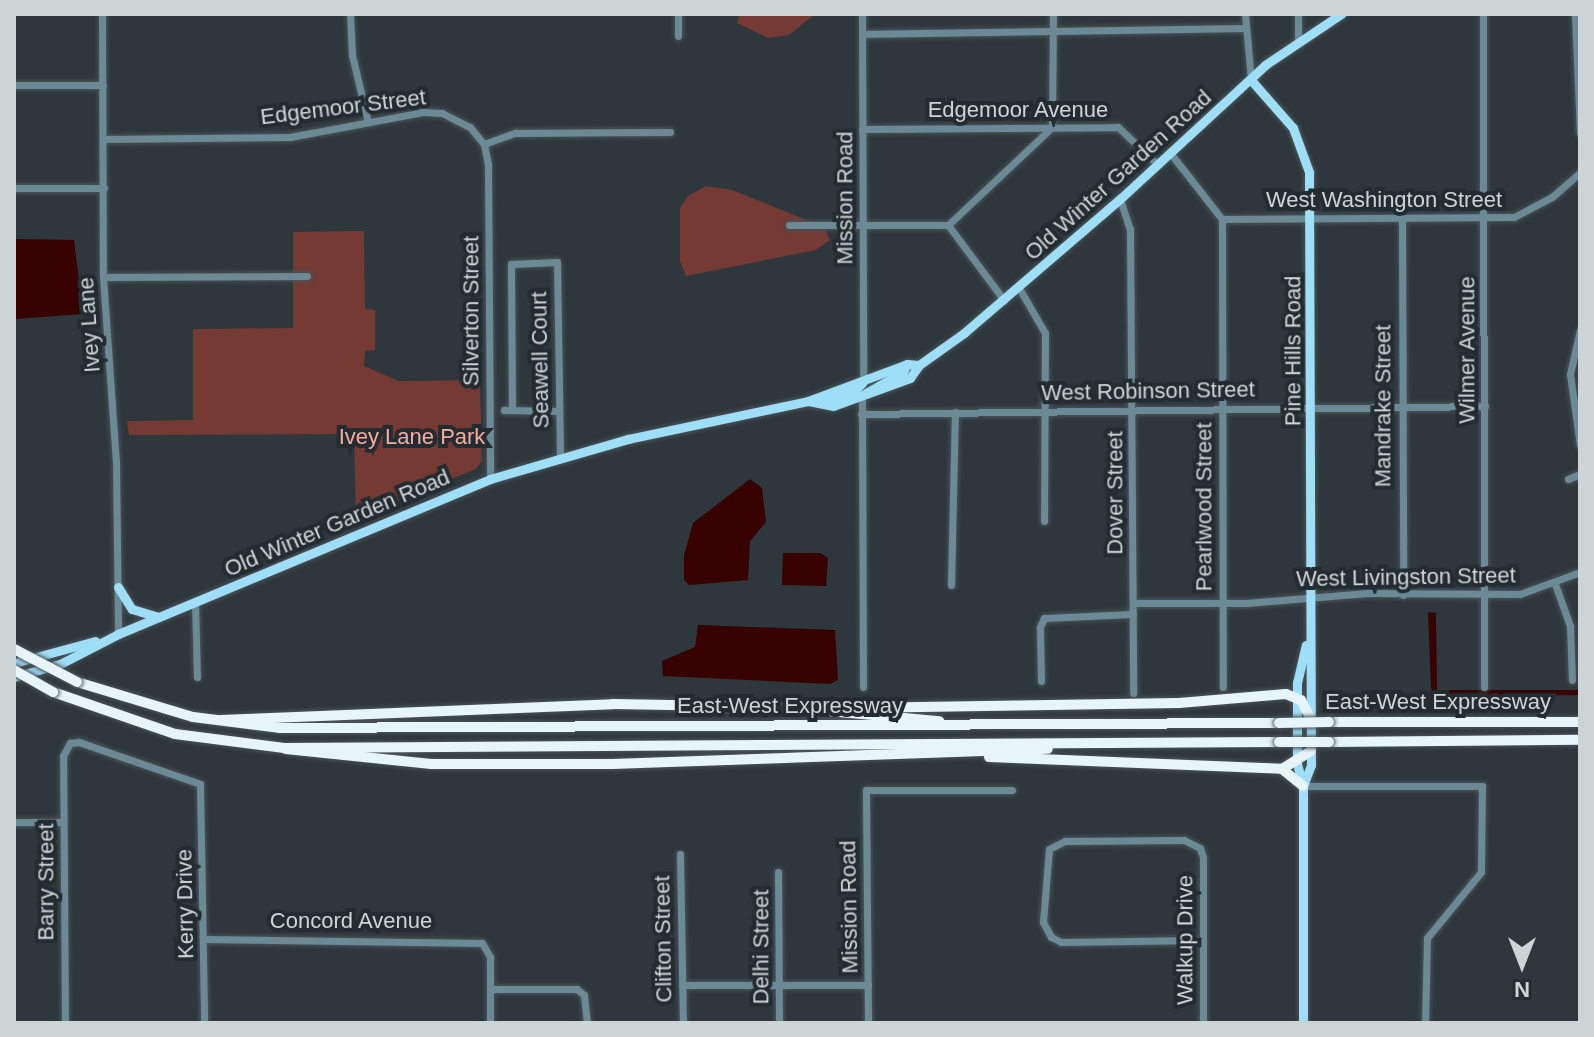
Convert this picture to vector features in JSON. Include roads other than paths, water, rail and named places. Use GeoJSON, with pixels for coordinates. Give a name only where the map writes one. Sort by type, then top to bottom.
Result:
{"type":"FeatureCollection","features":[{"type":"Feature","properties":{"kind":"highway","name":"East-West Expressway"},"geometry":{"type":"LineString","coordinates":[[14,649],[77,682],[155,708],[215,721],[280,728],[1580,722]]}},
{"type":"Feature","properties":{"kind":"highway","name":"East-West Expressway"},"geometry":{"type":"LineString","coordinates":[[14,670],[53,692],[175,734],[284,748],[1580,740]]}},
{"type":"Feature","properties":{"kind":"highway"},"geometry":{"type":"LineString","coordinates":[[215,721],[596,704],[838,710],[1179,703],[1296,695],[1311,720]]}},
{"type":"Feature","properties":{"kind":"highway"},"geometry":{"type":"LineString","coordinates":[[838,710],[945,723]]}},
{"type":"Feature","properties":{"kind":"highway"},"geometry":{"type":"LineString","coordinates":[[284,748],[299,754],[446,764],[660,764],[979,755],[1079,743]]}},
{"type":"Feature","properties":{"kind":"highway"},"geometry":{"type":"LineString","coordinates":[[979,755],[1004,761],[1282,769],[1297,763],[1311,751]]}},
{"type":"Feature","properties":{"kind":"highway"},"geometry":{"type":"LineString","coordinates":[[1282,769],[1303,786]]}},
{"type":"Feature","properties":{"kind":"main road","name":"Old Winter Garden Road"},"geometry":{"type":"LineString","coordinates":[[14,677],[60,664],[118,634],[490,479],[560,457],[811,403],[862,398],[910,378],[919,365],[1019,288],[1298,38],[1341,14]]}},
{"type":"Feature","properties":{"kind":"main road","name":"Pine Hills Road"},"geometry":{"type":"LineString","coordinates":[[1251,80],[1293,128],[1309,172],[1312,218],[1310,598],[1307,641],[1311,751],[1303,786],[1303,1023]]}},
{"type":"Feature","properties":{"kind":"main road","name":"Old Winter Garden Road"},"geometry":{"type":"LineString","coordinates":[[811,403],[907,364],[919,365]]}},
{"type":"Feature","properties":{"kind":"main road"},"geometry":{"type":"LineString","coordinates":[[862,398],[869,388],[903,372],[907,364]]}},
{"type":"Feature","properties":{"kind":"main road"},"geometry":{"type":"LineString","coordinates":[[118,587],[132,609],[158,617]]}},
{"type":"Feature","properties":{"kind":"main road","name":"Old Winter Garden Road"},"geometry":{"type":"LineString","coordinates":[[14,663],[118,634]]}},
{"type":"Feature","properties":{"kind":"main road","name":"Pine Hills Road"},"geometry":{"type":"LineString","coordinates":[[1303,786],[1297,763],[1296,695],[1307,641]]}},
{"type":"Feature","properties":{"kind":"street","name":"Ivey Lane"},"geometry":{"type":"LineString","coordinates":[[102,14],[103,277],[116,462],[118,634]]}},
{"type":"Feature","properties":{"kind":"street"},"geometry":{"type":"LineString","coordinates":[[350,14],[352,55],[368,122]]}},
{"type":"Feature","properties":{"kind":"street"},"geometry":{"type":"LineString","coordinates":[[678,14],[678,36]]}},
{"type":"Feature","properties":{"kind":"street","name":"Mission Road"},"geometry":{"type":"LineString","coordinates":[[862,14],[863,382]]}},
{"type":"Feature","properties":{"kind":"street"},"geometry":{"type":"LineString","coordinates":[[789,225],[948,225],[1052,127],[1053,14]]}},
{"type":"Feature","properties":{"kind":"street"},"geometry":{"type":"LineString","coordinates":[[1245,14],[1251,80]]}},
{"type":"Feature","properties":{"kind":"street"},"geometry":{"type":"LineString","coordinates":[[1298,14],[1298,38]]}},
{"type":"Feature","properties":{"kind":"street","name":"Wilmer Avenue"},"geometry":{"type":"LineString","coordinates":[[1483,14],[1484,687]]}},
{"type":"Feature","properties":{"kind":"street"},"geometry":{"type":"LineString","coordinates":[[1575,14],[1580,133]]}},
{"type":"Feature","properties":{"kind":"street"},"geometry":{"type":"LineString","coordinates":[[862,34],[1244,28]]}},
{"type":"Feature","properties":{"kind":"street"},"geometry":{"type":"LineString","coordinates":[[14,85],[103,85]]}},
{"type":"Feature","properties":{"kind":"street","name":"Edgemoor Street"},"geometry":{"type":"LineString","coordinates":[[104,139],[290,137],[368,122],[442,113],[470,127],[484,144]]}},
{"type":"Feature","properties":{"kind":"street","name":"Edgemoor Avenue"},"geometry":{"type":"LineString","coordinates":[[862,129],[1118,127],[1158,165]]}},
{"type":"Feature","properties":{"kind":"street"},"geometry":{"type":"LineString","coordinates":[[484,144],[515,133],[670,132]]}},
{"type":"Feature","properties":{"kind":"street","name":"Silverton Street"},"geometry":{"type":"LineString","coordinates":[[484,144],[490,479]]}},
{"type":"Feature","properties":{"kind":"street"},"geometry":{"type":"LineString","coordinates":[[1171,154],[1222,219]]}},
{"type":"Feature","properties":{"kind":"street","name":"West Washington Street"},"geometry":{"type":"LineString","coordinates":[[1222,219],[1514,217],[1533,209],[1580,173]]}},
{"type":"Feature","properties":{"kind":"street"},"geometry":{"type":"LineString","coordinates":[[14,188],[104,188]]}},
{"type":"Feature","properties":{"kind":"street","name":"Dover Street"},"geometry":{"type":"LineString","coordinates":[[1120,199],[1130,229],[1133,693]]}},
{"type":"Feature","properties":{"kind":"street","name":"Mandrake Street"},"geometry":{"type":"LineString","coordinates":[[1402,217],[1403,595]]}},
{"type":"Feature","properties":{"kind":"street","name":"Pearlwood Street"},"geometry":{"type":"LineString","coordinates":[[1222,219],[1223,687]]}},
{"type":"Feature","properties":{"kind":"street"},"geometry":{"type":"LineString","coordinates":[[948,225],[1004,300]]}},
{"type":"Feature","properties":{"kind":"street","name":"Seawell Court"},"geometry":{"type":"LineString","coordinates":[[559,411],[508,410],[511,264],[557,262],[560,457]]}},
{"type":"Feature","properties":{"kind":"street"},"geometry":{"type":"LineString","coordinates":[[103,277],[307,276]]}},
{"type":"Feature","properties":{"kind":"street"},"geometry":{"type":"LineString","coordinates":[[1019,288],[1045,333],[1044,521]]}},
{"type":"Feature","properties":{"kind":"street"},"geometry":{"type":"LineString","coordinates":[[1580,330],[1570,374],[1580,445]]}},
{"type":"Feature","properties":{"kind":"street"},"geometry":{"type":"LineString","coordinates":[[862,398],[863,687]]}},
{"type":"Feature","properties":{"kind":"street","name":"West Robinson Street"},"geometry":{"type":"LineString","coordinates":[[861,414],[1485,406]]}},
{"type":"Feature","properties":{"kind":"street"},"geometry":{"type":"LineString","coordinates":[[951,585],[955,412]]}},
{"type":"Feature","properties":{"kind":"street"},"geometry":{"type":"LineString","coordinates":[[1568,479],[1580,474]]}},
{"type":"Feature","properties":{"kind":"street","name":"West Livingston Street"},"geometry":{"type":"LineString","coordinates":[[1133,603],[1520,594],[1555,584],[1580,572]]}},
{"type":"Feature","properties":{"kind":"street"},"geometry":{"type":"LineString","coordinates":[[1555,584],[1570,626],[1572,680]]}},
{"type":"Feature","properties":{"kind":"street"},"geometry":{"type":"LineString","coordinates":[[195,602],[197,677]]}},
{"type":"Feature","properties":{"kind":"street"},"geometry":{"type":"LineString","coordinates":[[1041,681],[1042,619],[1053,615],[1133,614]]}},
{"type":"Feature","properties":{"kind":"street","name":"Kerry Drive"},"geometry":{"type":"LineString","coordinates":[[70,743],[79,742],[200,784],[204,1023]]}},
{"type":"Feature","properties":{"kind":"street","name":"Barry Street"},"geometry":{"type":"LineString","coordinates":[[65,1023],[63,756],[70,743]]}},
{"type":"Feature","properties":{"kind":"street"},"geometry":{"type":"LineString","coordinates":[[1303,786],[1482,786],[1481,872],[1427,938],[1425,1023]]}},
{"type":"Feature","properties":{"kind":"street","name":"Mission Road"},"geometry":{"type":"LineString","coordinates":[[868,1023],[866,790],[1012,790]]}},
{"type":"Feature","properties":{"kind":"street"},"geometry":{"type":"LineString","coordinates":[[14,822],[63,822]]}},
{"type":"Feature","properties":{"kind":"street","name":"Walkup Drive"},"geometry":{"type":"LineString","coordinates":[[1203,940],[1061,942],[1051,937],[1043,922],[1045,863],[1049,849],[1065,841],[1184,840],[1200,848],[1203,857],[1203,940],[1203,1023]]}},
{"type":"Feature","properties":{"kind":"street","name":"Clifton Street"},"geometry":{"type":"LineString","coordinates":[[680,854],[683,1023]]}},
{"type":"Feature","properties":{"kind":"street","name":"Delhi Street"},"geometry":{"type":"LineString","coordinates":[[778,872],[779,1023]]}},
{"type":"Feature","properties":{"kind":"street","name":"Concord Avenue"},"geometry":{"type":"LineString","coordinates":[[204,939],[471,940],[482,943],[490,957],[490,989]]}},
{"type":"Feature","properties":{"kind":"street"},"geometry":{"type":"LineString","coordinates":[[682,985],[868,985]]}},
{"type":"Feature","properties":{"kind":"street"},"geometry":{"type":"LineString","coordinates":[[490,1023],[490,989],[567,986],[584,995],[587,1023]]}},
{"type":"Feature","properties":{"kind":"park label","name":"Ivey Lane Park"},"geometry":{"type":"Point","coordinates":[412,437]}}]}
